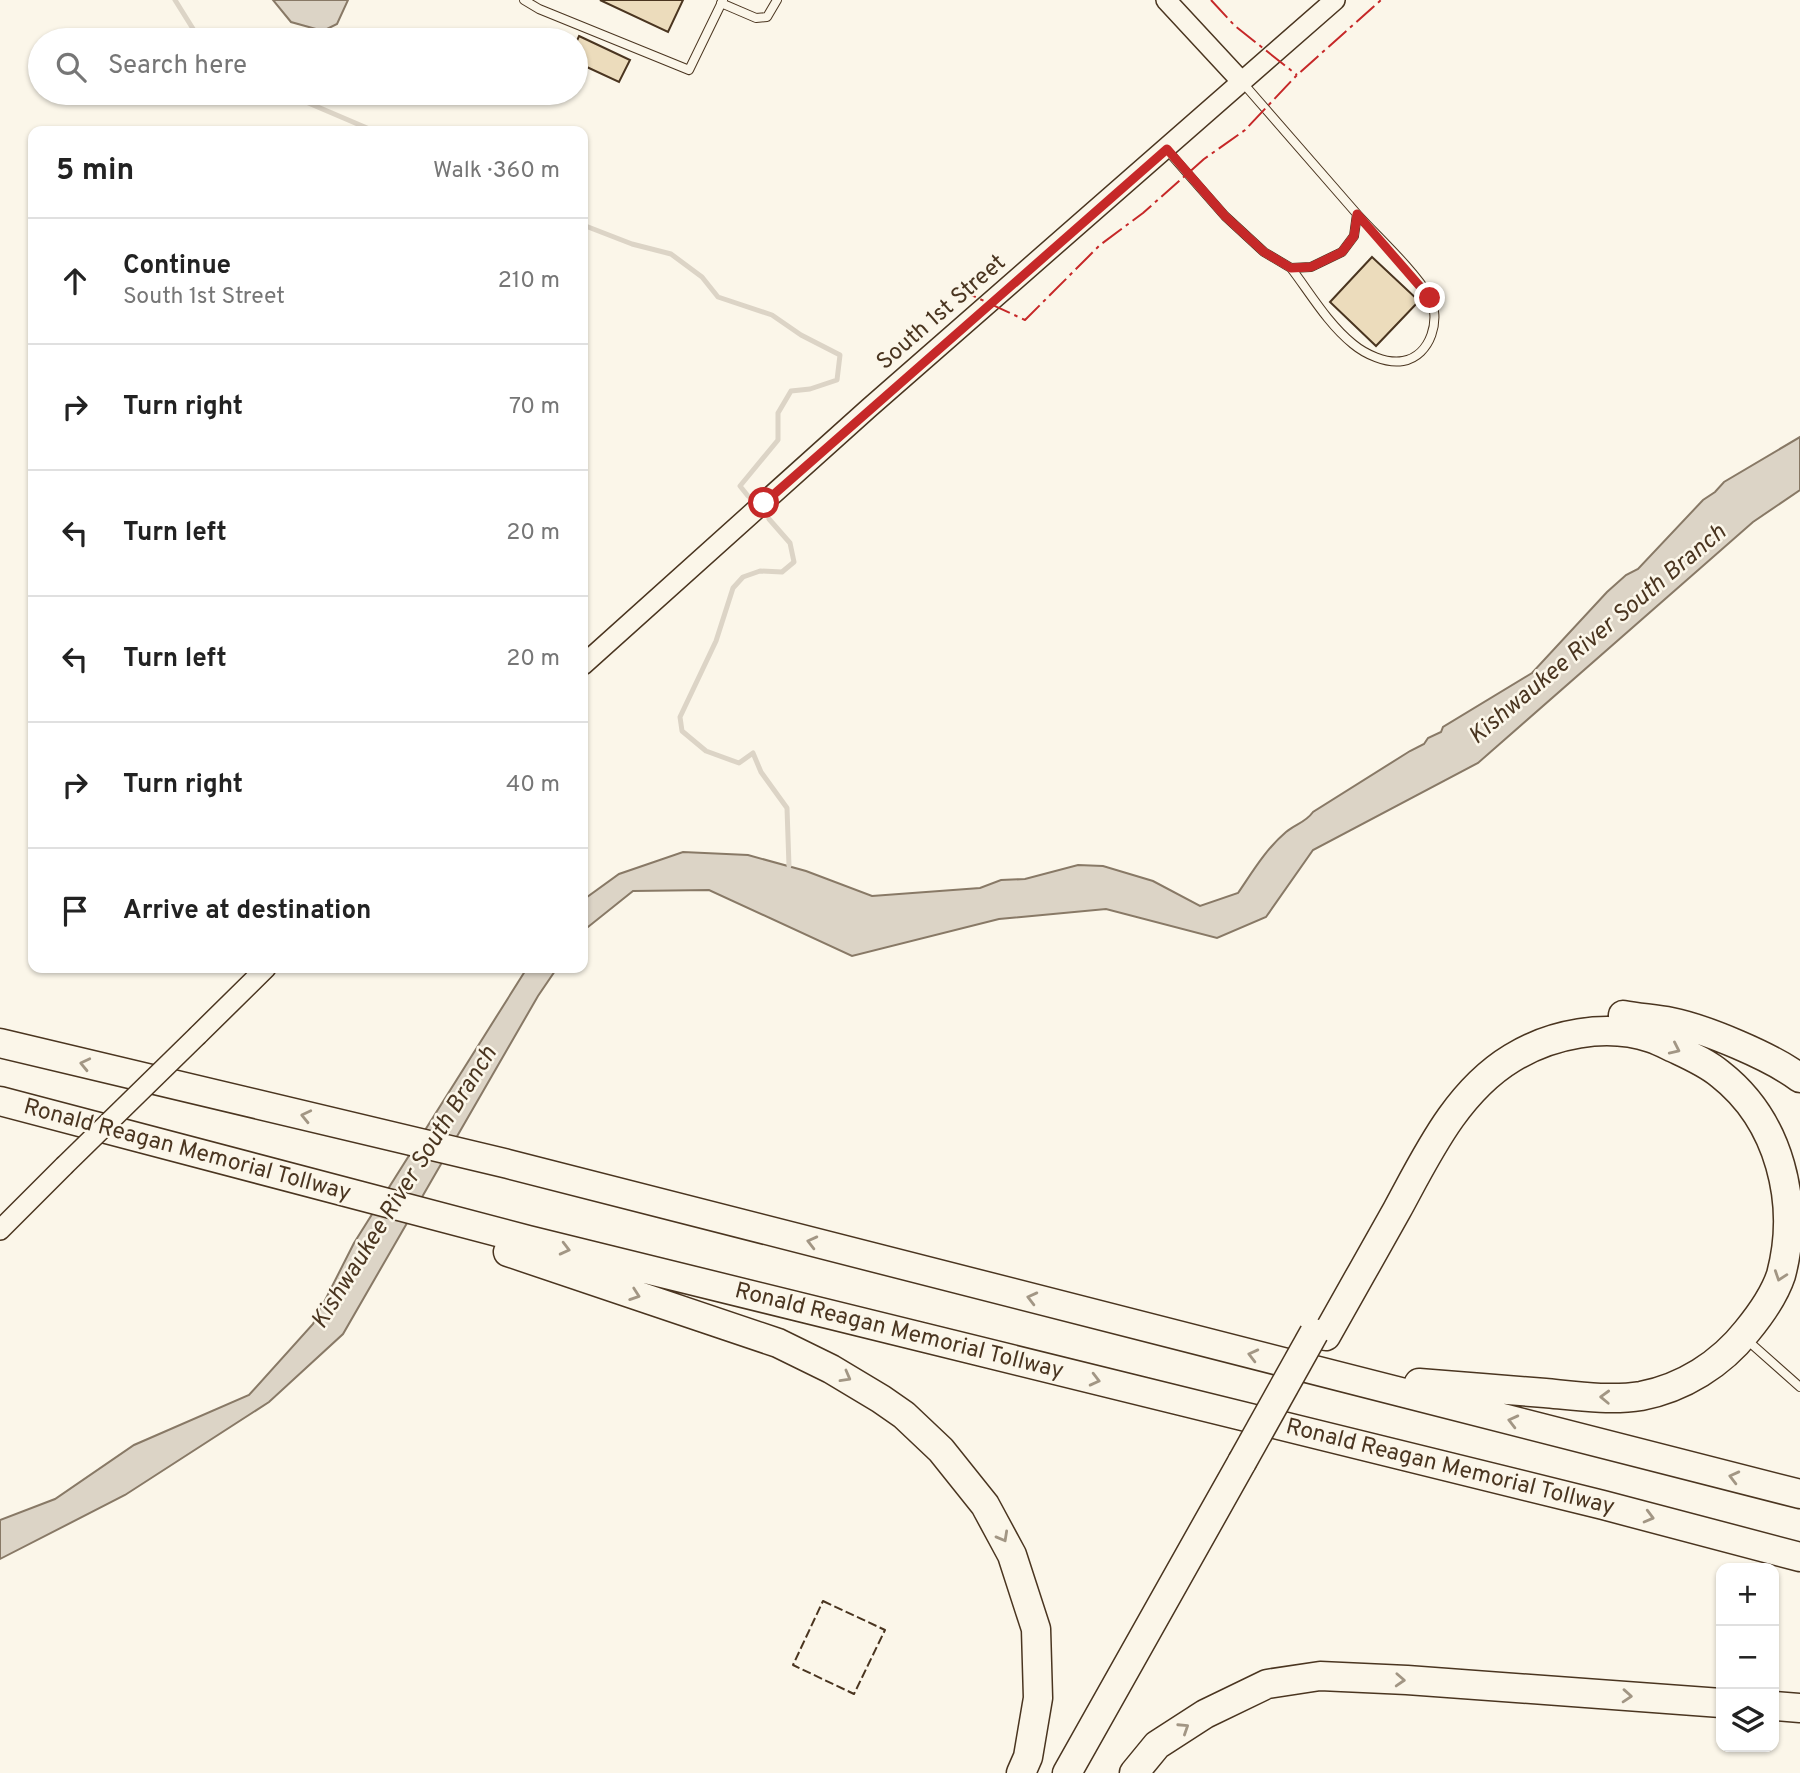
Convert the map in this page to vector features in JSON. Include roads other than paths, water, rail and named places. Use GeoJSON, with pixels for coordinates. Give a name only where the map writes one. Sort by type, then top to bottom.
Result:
{"type":"FeatureCollection","features":[{"type":"Feature","properties":{"kind":"highway"},"geometry":{"type":"LineString","coordinates":[[1320,1335],[1410,1156],[1444,1097],[1474,1065],[1518,1035],[1570,1019],[1614,1014],[1674,1022],[1762,1056],[1800,1078]]}},
{"type":"Feature","properties":{"kind":"highway"},"geometry":{"type":"LineString","coordinates":[[1086,1773],[1249,1463],[1320,1335],[1441,1132],[1473,1089],[1511,1058],[1557,1038],[1607,1031],[1650,1037],[1701,1061],[1720,1074],[1751,1105],[1775,1146],[1786,1177],[1791,1211],[1787,1252],[1781,1277],[1770,1300],[1723,1357],[1698,1374],[1674,1386],[1642,1395],[1614,1398],[1343,1377]]}},
{"type":"Feature","properties":{"kind":"highway"},"geometry":{"type":"LineString","coordinates":[[0,1043],[508,1164],[1800,1494]]}},
{"type":"Feature","properties":{"kind":"highway","name":"Ronald Reagan Memorial Tollway"},"geometry":{"type":"LineString","coordinates":[[0,1101],[402,1208],[450,1224],[1603,1505],[1800,1557]]}},
{"type":"Feature","properties":{"kind":"highway"},"geometry":{"type":"LineString","coordinates":[[450,1224],[500,1250],[778,1343],[855,1382],[904,1415],[923,1432],[970,1483],[985,1505],[1013,1555],[1036,1629],[1038,1698],[1028,1757],[1021,1773]]}},
{"type":"Feature","properties":{"kind":"highway"},"geometry":{"type":"LineString","coordinates":[[1067,1773],[1249,1463]]}},
{"type":"Feature","properties":{"kind":"highway"},"geometry":{"type":"LineString","coordinates":[[1134,1773],[1157,1745],[1205,1714],[1267,1684],[1320,1676],[1716,1703]]}},
{"type":"Feature","properties":{"kind":"highway"},"geometry":{"type":"LineString","coordinates":[[1779,1706],[1800,1708]]}},
{"type":"Feature","properties":{"kind":"street","name":"South 1st Street"},"geometry":{"type":"LineString","coordinates":[[588,661],[869,408],[1335,0]]}},
{"type":"Feature","properties":{"kind":"street"},"geometry":{"type":"LineString","coordinates":[[1168,1],[1242,82]]}},
{"type":"Feature","properties":{"kind":"street"},"geometry":{"type":"LineString","coordinates":[[0,1230],[261,973]]}},
{"type":"Feature","properties":{"kind":"lane"},"geometry":{"type":"LineString","coordinates":[[524,0],[586,28]]}},
{"type":"Feature","properties":{"kind":"lane"},"geometry":{"type":"LineString","coordinates":[[588,29],[689,70],[722,2],[756,19],[767,17],[776,0]]}},
{"type":"Feature","properties":{"kind":"lane"},"geometry":{"type":"LineString","coordinates":[[1167,149],[1225,216],[1264,252],[1291,268],[1353,344],[1382,360],[1404,361],[1418,352],[1431,338],[1435,318],[1430,298],[1242,82]]}},
{"type":"Feature","properties":{"kind":"lane"},"geometry":{"type":"LineString","coordinates":[[1291,268],[1311,267],[1342,252],[1354,236],[1357,214]]}},
{"type":"Feature","properties":{"kind":"lane"},"geometry":{"type":"LineString","coordinates":[[1743,1336],[1800,1387]]}},
{"type":"Feature","properties":{"kind":"water"},"geometry":{"type":"Polygon","coordinates":[[[273,0],[348,0],[337,24],[329,28],[312,28],[291,22],[273,0]]]}},
{"type":"Feature","properties":{"kind":"water","name":"Kishwaukee River South Branch"},"geometry":{"type":"Polygon","coordinates":[[[1800,437],[1800,490],[1753,522],[1478,763],[1313,850],[1266,917],[1217,938],[1106,909],[999,919],[852,956],[709,890],[633,891],[588,927],[588,896],[619,874],[683,852],[748,855],[806,871],[872,896],[980,888],[1001,880],[1025,879],[1078,865],[1103,866],[1153,881],[1200,906],[1238,893],[1266,853],[1286,832],[1313,812],[1424,744],[1428,738],[1441,732],[1443,727],[1532,673],[1607,592],[1626,575],[1638,569],[1703,500],[1724,482],[1800,437]]]}},
{"type":"Feature","properties":{"kind":"water","name":"Kishwaukee River South Branch"},"geometry":{"type":"Polygon","coordinates":[[[524,973],[554,973],[343,1334],[269,1402],[125,1495],[0,1559],[0,1520],[55,1499],[134,1445],[249,1395],[313,1324],[354,1243],[524,973]]]}},
{"type":"Feature","properties":{"kind":"waterway"},"geometry":{"type":"LineString","coordinates":[[175,0],[192,28]]}},
{"type":"Feature","properties":{"kind":"waterway"},"geometry":{"type":"LineString","coordinates":[[313,105],[362,126]]}},
{"type":"Feature","properties":{"kind":"waterway"},"geometry":{"type":"LineString","coordinates":[[588,227],[632,244],[671,254],[702,277],[718,297],[772,315],[801,335],[840,355],[837,380],[810,389],[791,391],[778,413],[778,440],[740,486],[748,496]]}},
{"type":"Feature","properties":{"kind":"waterway"},"geometry":{"type":"LineString","coordinates":[[769,519],[790,543],[794,562],[782,572],[760,571],[743,577],[733,588],[716,641],[680,717],[682,731],[706,751],[739,763],[753,753],[761,772],[787,808],[789,866]]}}]}
